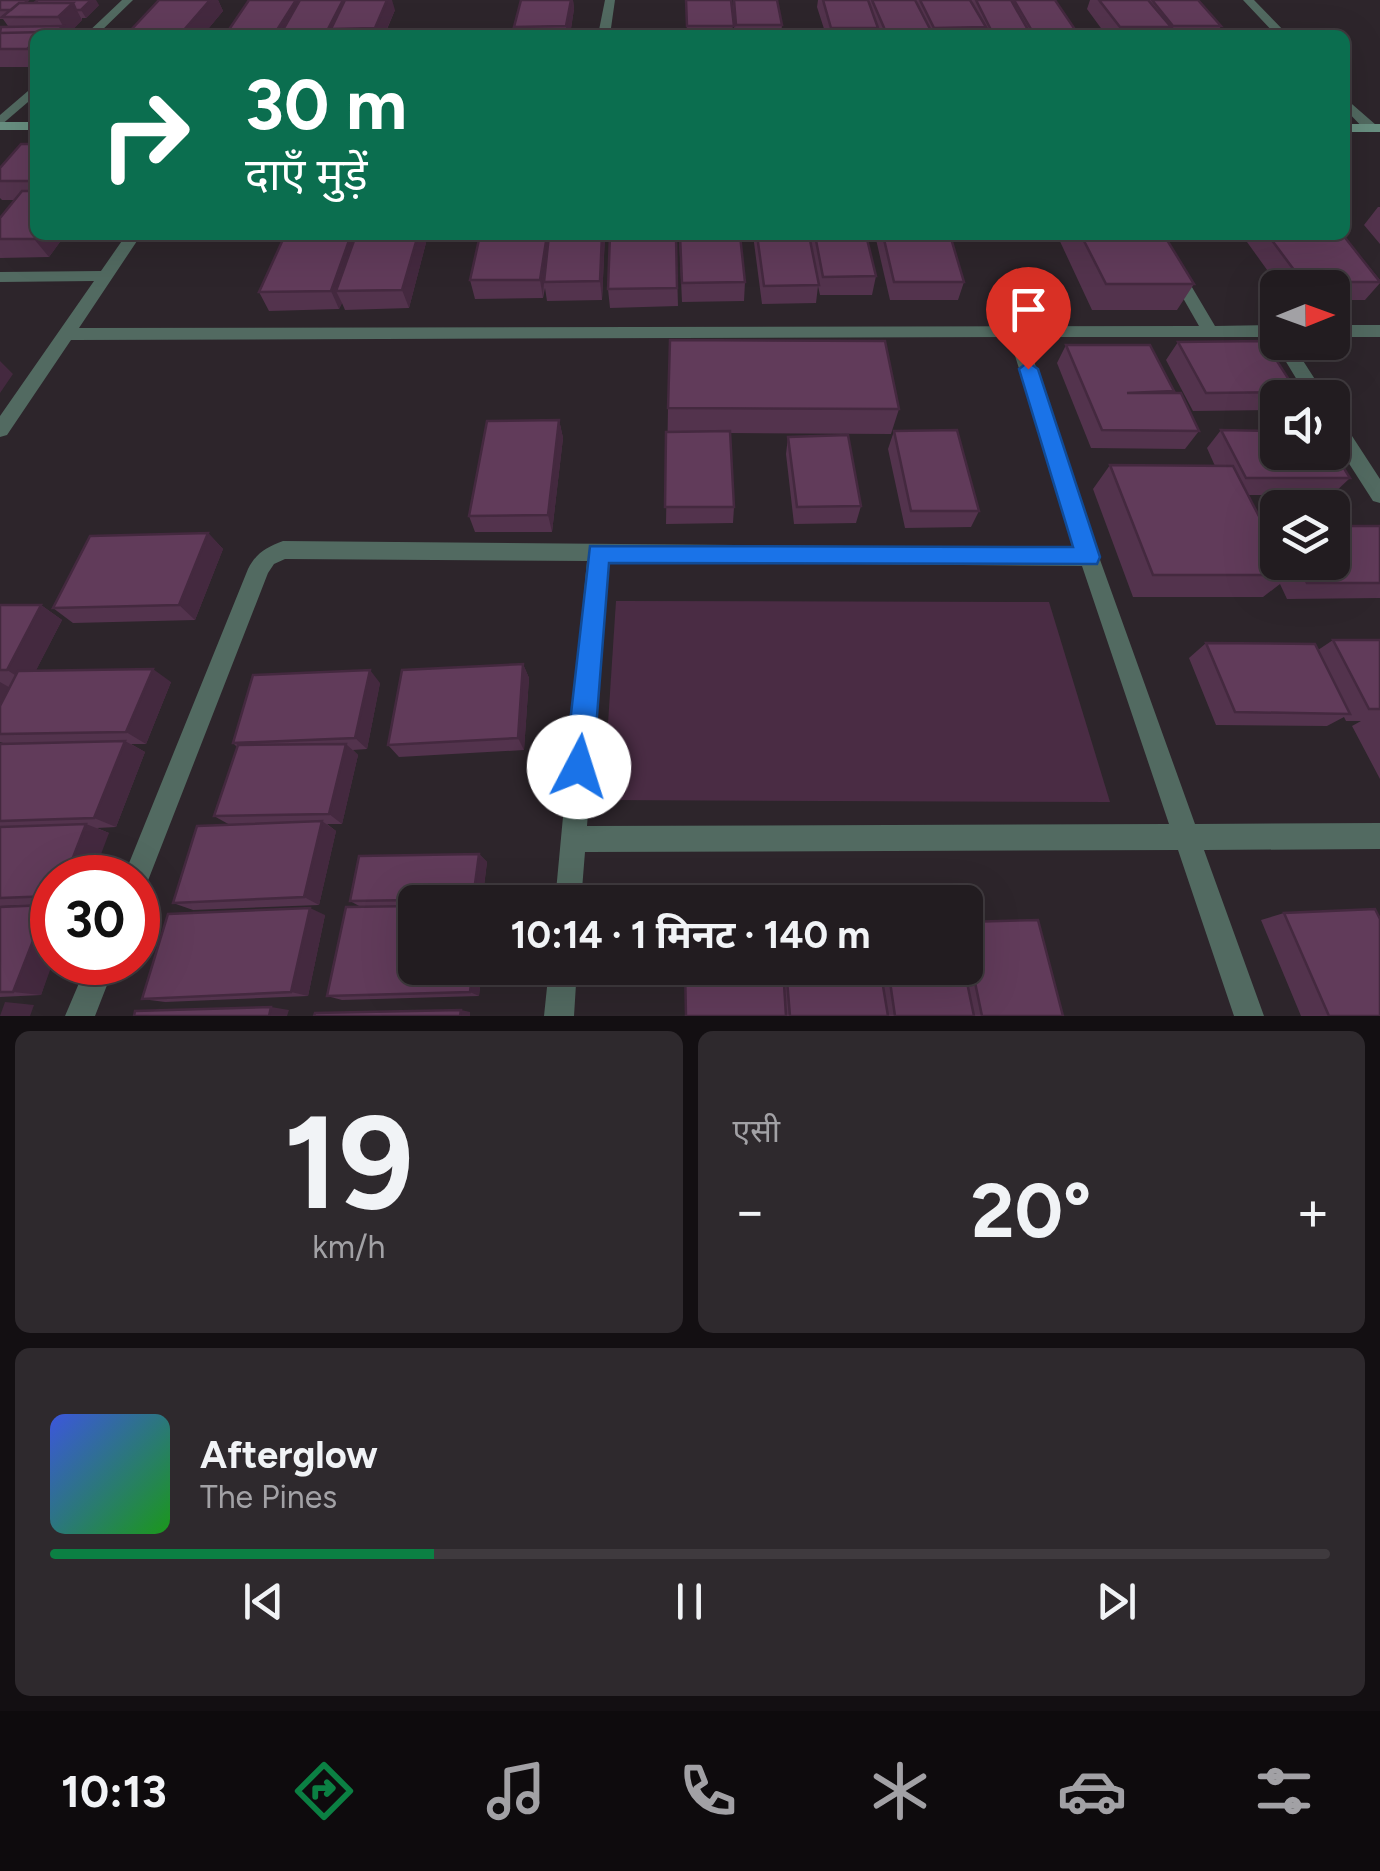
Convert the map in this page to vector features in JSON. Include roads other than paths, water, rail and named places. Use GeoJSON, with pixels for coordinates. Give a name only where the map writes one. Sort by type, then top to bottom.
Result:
{"type":"FeatureCollection","features":[{"type":"Feature","properties":{"kind":"street"},"geometry":{"type":"LineString","coordinates":[[96,30],[128,0]]}},
{"type":"Feature","properties":{"kind":"street"},"geometry":{"type":"LineString","coordinates":[[605,30],[610,0]]}},
{"type":"Feature","properties":{"kind":"street"},"geometry":{"type":"LineString","coordinates":[[1248,0],[1277,30]]}},
{"type":"Feature","properties":{"kind":"street"},"geometry":{"type":"LineString","coordinates":[[0,124],[30,94]]}},
{"type":"Feature","properties":{"kind":"street"},"geometry":{"type":"LineString","coordinates":[[1350,106],[1375,128]]}},
{"type":"Feature","properties":{"kind":"street"},"geometry":{"type":"LineString","coordinates":[[0,124],[30,126]]}},
{"type":"Feature","properties":{"kind":"street"},"geometry":{"type":"LineString","coordinates":[[0,430],[131,240]]}},
{"type":"Feature","properties":{"kind":"street"},"geometry":{"type":"LineString","coordinates":[[1157,240],[1210,331]]}},
{"type":"Feature","properties":{"kind":"street"},"geometry":{"type":"LineString","coordinates":[[0,278],[106,276]]}},
{"type":"Feature","properties":{"kind":"street"},"geometry":{"type":"LineString","coordinates":[[1350,331],[1380,331]]}},
{"type":"Feature","properties":{"kind":"street"},"geometry":{"type":"LineString","coordinates":[[1016,332],[1088,557],[1249,1016]]}},
{"type":"Feature","properties":{"kind":"street"},"geometry":{"type":"LineString","coordinates":[[66,334],[1260,334]]}},
{"type":"Feature","properties":{"kind":"street"},"geometry":{"type":"LineString","coordinates":[[1350,448],[1380,494]]}},
{"type":"Feature","properties":{"kind":"street"},"geometry":{"type":"LineString","coordinates":[[145,855],[267,558],[296,550],[1088,557]]}},
{"type":"Feature","properties":{"kind":"street"},"geometry":{"type":"LineString","coordinates":[[569,885],[598,553]]}},
{"type":"Feature","properties":{"kind":"street"},"geometry":{"type":"LineString","coordinates":[[573,838],[1380,836]]}},
{"type":"Feature","properties":{"kind":"street"},"geometry":{"type":"LineString","coordinates":[[80,1016],[93,985]]}},
{"type":"Feature","properties":{"kind":"street"},"geometry":{"type":"LineString","coordinates":[[559,1016],[562,985]]}}]}
